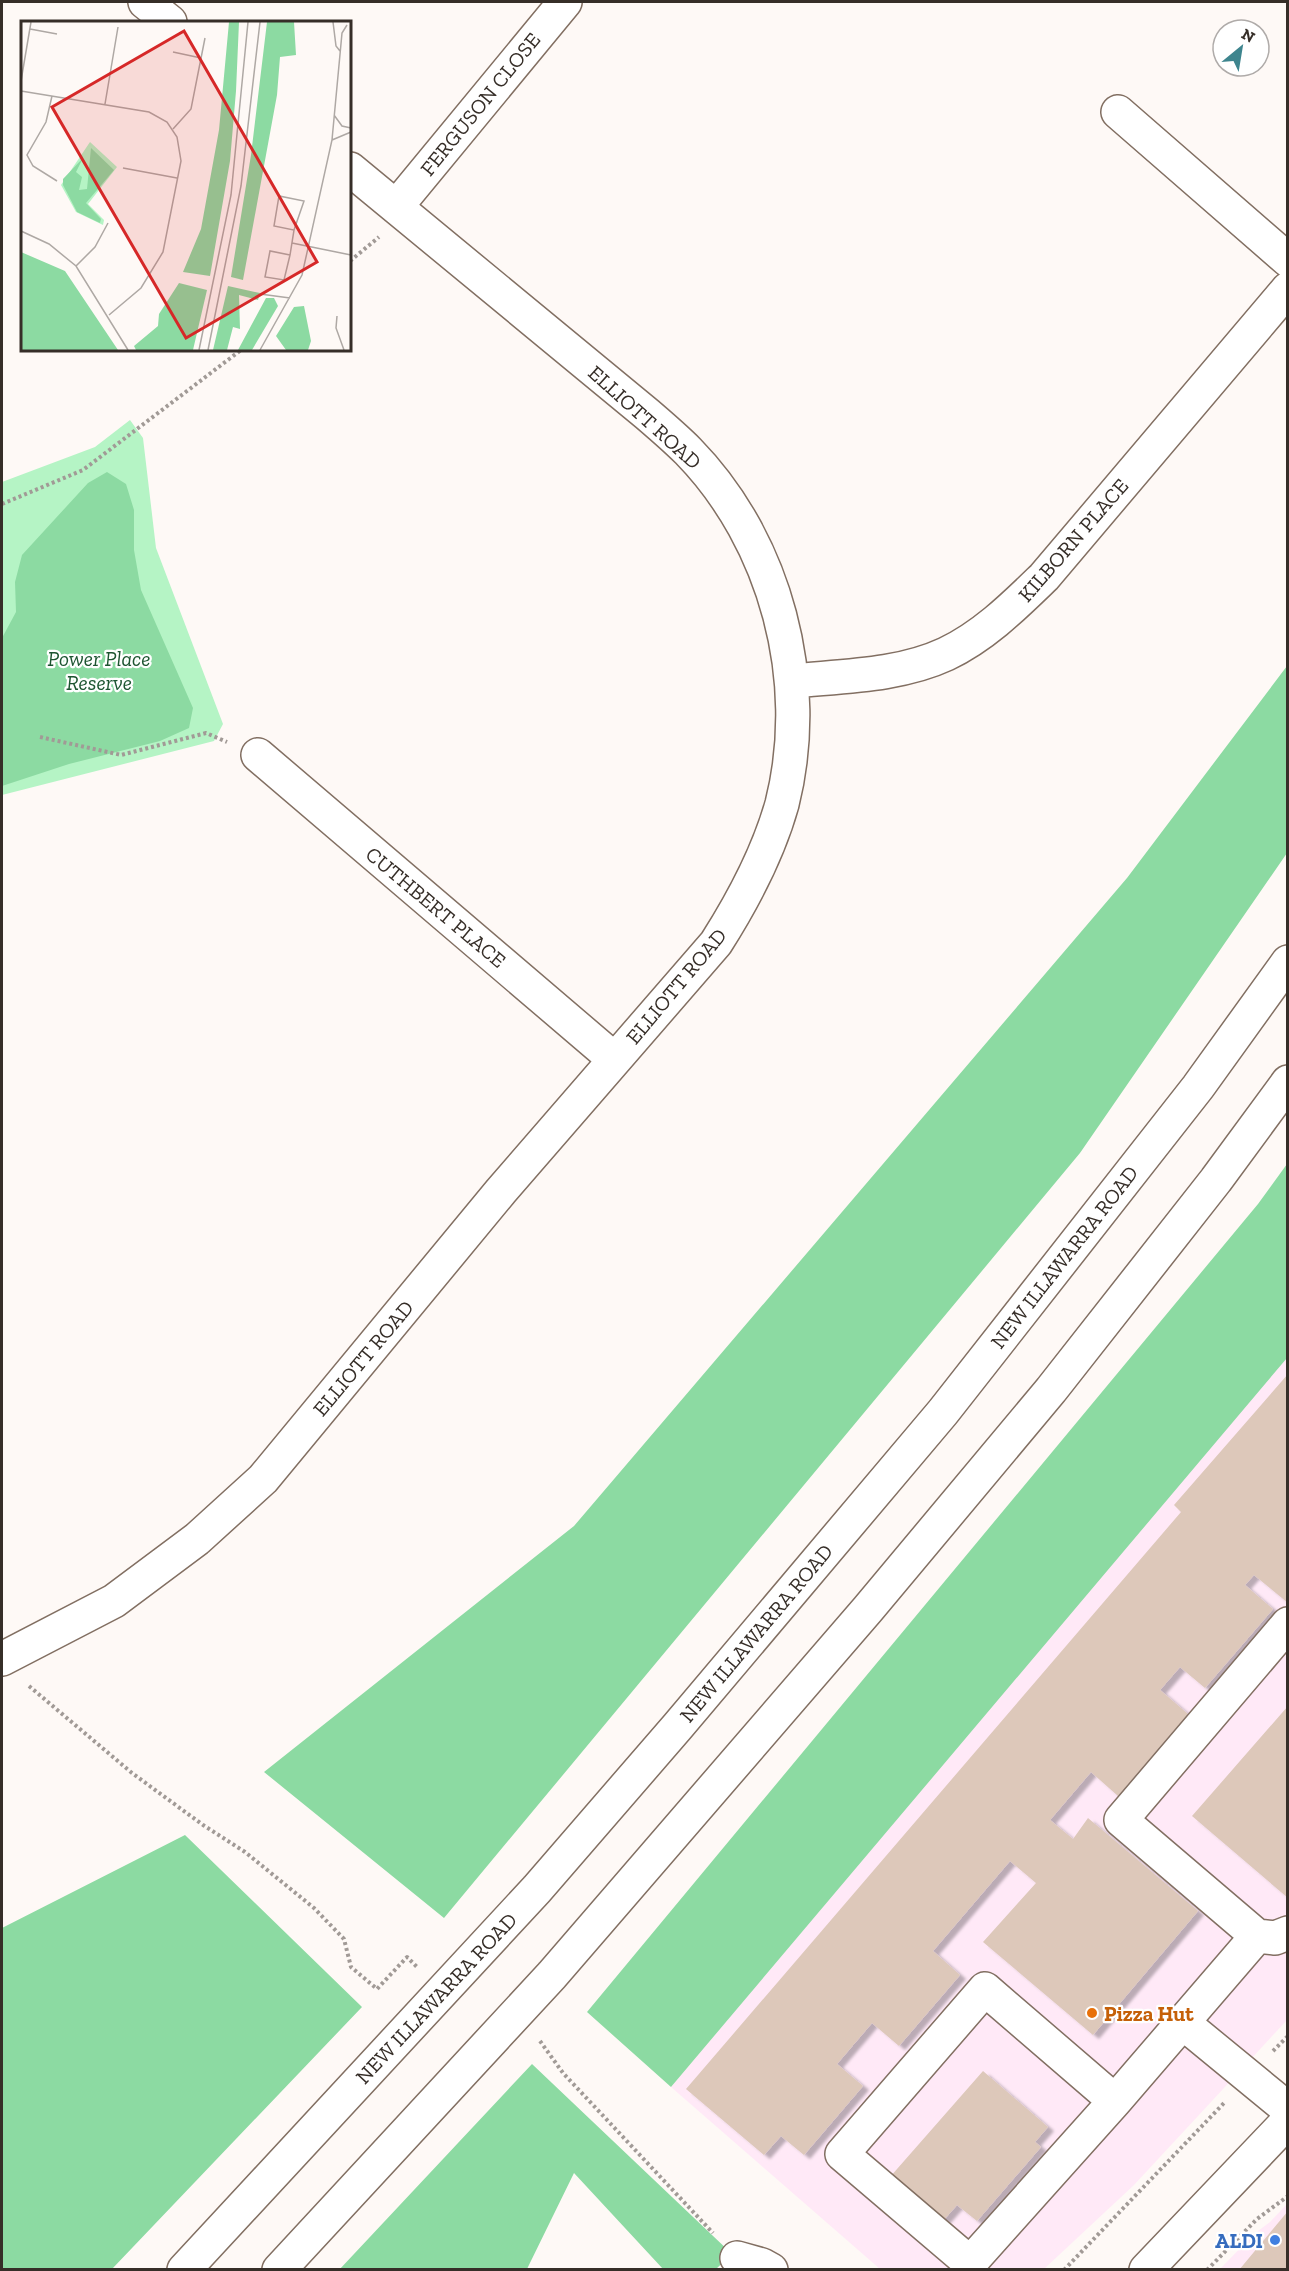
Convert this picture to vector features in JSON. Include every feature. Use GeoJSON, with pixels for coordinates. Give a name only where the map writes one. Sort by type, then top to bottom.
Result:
{"type":"FeatureCollection","features":[{"type":"Feature","properties":{"kind":"main road"},"geometry":{"type":"LineString","coordinates":[[144,2],[169,21]]}},
{"type":"Feature","properties":{"kind":"main road","name":"FERGUSON CLOSE"},"geometry":{"type":"LineString","coordinates":[[396,207],[565,2]]}},
{"type":"Feature","properties":{"kind":"main road"},"geometry":{"type":"LineString","coordinates":[[1118,112],[1287,260]]}},
{"type":"Feature","properties":{"kind":"main road","name":"ELLIOTT ROAD"},"geometry":{"type":"LineString","coordinates":[[2,1659],[114,1601],[197,1539],[262,1479],[501,1191],[716,943],[743,901],[766,852],[782,804],[791,754],[792,681],[786,643],[776,600],[754,546],[725,497],[688,451],[605,378],[351,171]]}},
{"type":"Feature","properties":{"kind":"main road","name":"KILBORN PLACE"},"geometry":{"type":"LineString","coordinates":[[792,681],[906,668],[945,654],[980,634],[1012,608],[1044,577],[1287,289]]}},
{"type":"Feature","properties":{"kind":"main road","name":"CUTHBERT PLACE"},"geometry":{"type":"LineString","coordinates":[[258,755],[614,1059]]}},
{"type":"Feature","properties":{"kind":"main road","name":"NEW ILLAWARRA ROAD"},"geometry":{"type":"LineString","coordinates":[[184,2270],[537,1889],[670,1736],[943,1412],[1198,1087],[1287,962]]}},
{"type":"Feature","properties":{"kind":"main road"},"geometry":{"type":"LineString","coordinates":[[279,2270],[514,2016],[868,1609],[1036,1408],[1216,1180],[1287,1082]]}},
{"type":"Feature","properties":{"kind":"main road"},"geometry":{"type":"LineString","coordinates":[[1115,2101],[985,1989],[842,2154],[970,2263],[1115,2101],[1182,2022],[1272,1935],[1121,1820],[1287,1624]]}},
{"type":"Feature","properties":{"kind":"main road"},"geometry":{"type":"LineString","coordinates":[[1182,2022],[1287,2109]]}},
{"type":"Feature","properties":{"kind":"main road"},"geometry":{"type":"LineString","coordinates":[[1146,2270],[1287,2121]]}},
{"type":"Feature","properties":{"kind":"main road"},"geometry":{"type":"LineString","coordinates":[[737,2258],[771,2270]]}},
{"type":"Feature","properties":{"kind":"path"},"geometry":{"type":"LineString","coordinates":[[2,504],[83,470],[240,351]]}},
{"type":"Feature","properties":{"kind":"path"},"geometry":{"type":"LineString","coordinates":[[40,737],[121,755],[207,733],[258,755]]}},
{"type":"Feature","properties":{"kind":"path"},"geometry":{"type":"LineString","coordinates":[[28,1685],[132,1773],[187,1814],[244,1852],[314,1908],[344,1939],[351,1967],[377,1989],[407,1957],[443,1992]]}},
{"type":"Feature","properties":{"kind":"path"},"geometry":{"type":"LineString","coordinates":[[514,2016],[538,2039],[563,2073],[737,2258]]}},
{"type":"Feature","properties":{"kind":"path"},"geometry":{"type":"LineString","coordinates":[[1064,2270],[1209,2120]]}},
{"type":"Feature","properties":{"kind":"path"},"geometry":{"type":"LineString","coordinates":[[1207,2270],[1257,2218],[1287,2196]]}},
{"type":"Feature","properties":{"kind":"shaded area"},"geometry":{"type":"Polygon","coordinates":[[[1287,1356],[1287,2020],[1134,2185],[1044,2269],[880,2269],[671,2087],[1287,1356]]]}},
{"type":"Feature","properties":{"kind":"shaded area","name":"ALDI"},"geometry":{"type":"Polygon","coordinates":[[[1287,2204],[1287,2269],[1219,2270],[1254,2234],[1270,2222],[1287,2204]]]}},
{"type":"Feature","properties":{"kind":"green space","name":"Power Place Reserve"},"geometry":{"type":"Polygon","coordinates":[[[130,420],[143,438],[156,548],[223,724],[214,741],[2,795],[2,482],[95,447],[130,420]]]}},
{"type":"Feature","properties":{"kind":"green space","name":"Power Place Reserve"},"geometry":{"type":"Polygon","coordinates":[[[107,472],[126,484],[134,510],[134,550],[141,590],[193,708],[189,728],[160,741],[69,764],[2,786],[2,638],[16,612],[15,582],[22,555],[88,483],[107,472]]]}},
{"type":"Feature","properties":{"kind":"green space"},"geometry":{"type":"Polygon","coordinates":[[[1287,666],[1287,853],[1080,1153],[444,1918],[264,1772],[574,1526],[1127,878],[1287,666]]]}},
{"type":"Feature","properties":{"kind":"green space"},"geometry":{"type":"Polygon","coordinates":[[[1287,1164],[1287,1358],[671,2087],[587,2012],[1258,1204],[1287,1164]]]}},
{"type":"Feature","properties":{"kind":"green space"},"geometry":{"type":"Polygon","coordinates":[[[185,1835],[362,2007],[112,2269],[2,2269],[2,1928],[185,1835]]]}},
{"type":"Feature","properties":{"kind":"green space"},"geometry":{"type":"Polygon","coordinates":[[[532,2064],[732,2254],[716,2269],[663,2269],[574,2173],[527,2269],[339,2270],[532,2064]]]}},
{"type":"Feature","properties":{"kind":"building"},"geometry":{"type":"Polygon","coordinates":[[[1288,1374],[1288,1603],[1254,1575],[1245,1585],[1273,1609],[1205,1688],[1180,1667],[1160,1690],[1188,1714],[1118,1796],[1091,1772],[1050,1820],[1073,1839],[1088,1818],[1198,1911],[1093,2035],[983,1942],[1036,1883],[1010,1861],[933,1951],[960,1975],[899,2046],[872,2023],[837,2064],[863,2086],[804,2155],[781,2136],[764,2155],[686,2089],[1181,1512],[1174,1505],[1288,1374]]]}},
{"type":"Feature","properties":{"kind":"building"},"geometry":{"type":"Polygon","coordinates":[[[1288,1706],[1288,1898],[1192,1816],[1288,1706]]]}},
{"type":"Feature","properties":{"kind":"building"},"geometry":{"type":"Polygon","coordinates":[[[983,2071],[1048,2127],[1035,2142],[1041,2147],[977,2221],[957,2205],[942,2222],[890,2177],[983,2071]]]}},
{"type":"Feature","properties":{"kind":"building","name":"ALDI"},"geometry":{"type":"Polygon","coordinates":[[[1288,2211],[1288,2270],[1239,2270],[1288,2211]]]}},
{"type":"Feature","properties":{"kind":"place","name":"Pizza Hut"},"geometry":{"type":"Point","coordinates":[1092,2013]}},
{"type":"Feature","properties":{"kind":"place","name":"ALDI"},"geometry":{"type":"Point","coordinates":[1275,2240]}}]}
